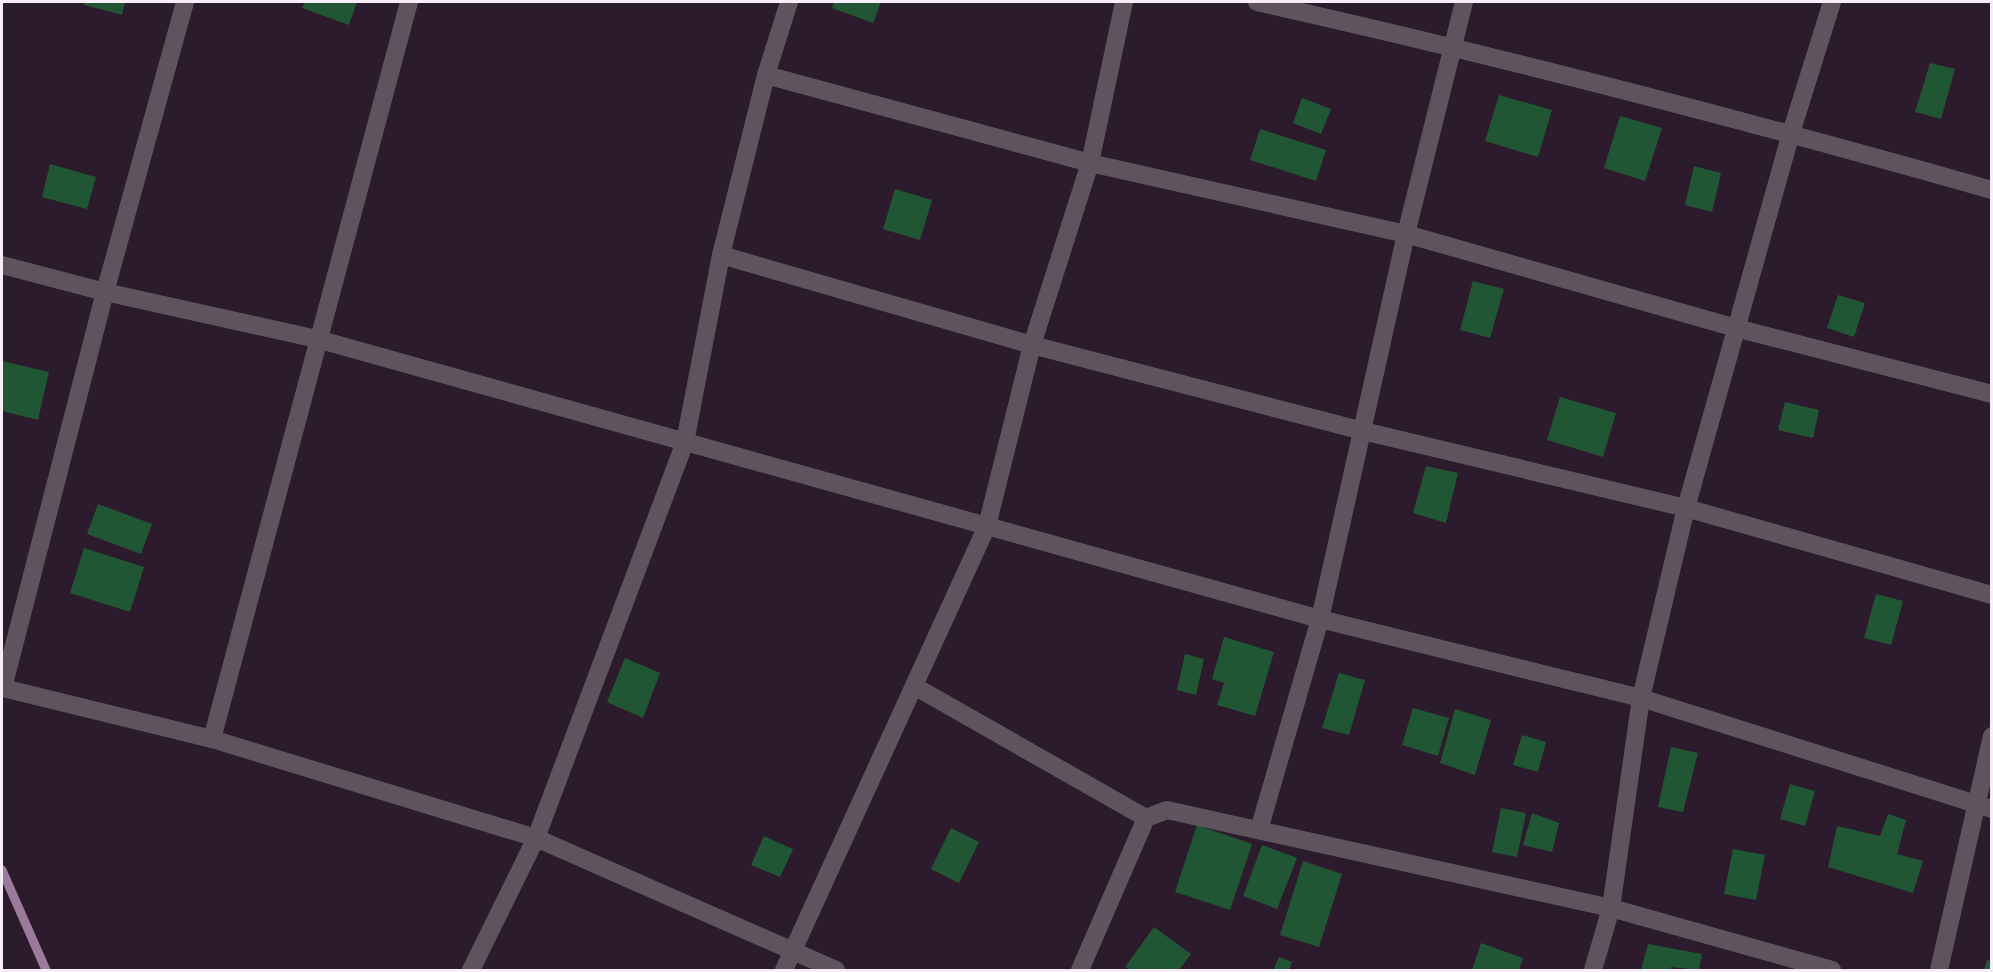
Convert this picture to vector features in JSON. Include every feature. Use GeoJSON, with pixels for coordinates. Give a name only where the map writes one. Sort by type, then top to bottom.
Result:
{"type":"FeatureCollection","features":[{"type":"Feature","properties":{"kind":"street"},"geometry":{"type":"LineString","coordinates":[[185,2],[105,292],[2,688],[212,739],[536,838],[836,970]]}},
{"type":"Feature","properties":{"kind":"street"},"geometry":{"type":"LineString","coordinates":[[212,739],[317,339],[409,2]]}},
{"type":"Feature","properties":{"kind":"street"},"geometry":{"type":"LineString","coordinates":[[471,970],[536,838],[685,442],[721,255],[766,75],[789,2]]}},
{"type":"Feature","properties":{"kind":"street"},"geometry":{"type":"LineString","coordinates":[[784,970],[987,526],[1032,345],[1090,163],[1124,2]]}},
{"type":"Feature","properties":{"kind":"street"},"geometry":{"type":"LineString","coordinates":[[1257,2],[1452,46],[1791,133],[1992,190]]}},
{"type":"Feature","properties":{"kind":"street"},"geometry":{"type":"LineString","coordinates":[[1259,830],[1320,619],[1406,234],[1464,2]]}},
{"type":"Feature","properties":{"kind":"street"},"geometry":{"type":"LineString","coordinates":[[1593,970],[1611,908],[1641,698],[1686,508],[1791,133],[1832,2]]}},
{"type":"Feature","properties":{"kind":"street"},"geometry":{"type":"LineString","coordinates":[[766,75],[1090,163],[1406,234],[1736,328],[1992,394]]}},
{"type":"Feature","properties":{"kind":"street"},"geometry":{"type":"LineString","coordinates":[[721,255],[1032,345],[1363,431],[1686,508],[1992,595]]}},
{"type":"Feature","properties":{"kind":"street"},"geometry":{"type":"LineString","coordinates":[[2,265],[105,292],[317,339],[1320,619],[1641,698],[1984,807]]}},
{"type":"Feature","properties":{"kind":"street"},"geometry":{"type":"LineString","coordinates":[[914,686],[1146,818]]}},
{"type":"Feature","properties":{"kind":"street"},"geometry":{"type":"LineString","coordinates":[[1939,970],[1984,807],[1992,736]]}},
{"type":"Feature","properties":{"kind":"street"},"geometry":{"type":"LineString","coordinates":[[1080,970],[1146,818],[1167,810],[1611,908],[1832,970]]}},
{"type":"Feature","properties":{"kind":"building"},"geometry":{"type":"Polygon","coordinates":[[[85,2],[125,2],[122,15],[84,5],[85,2]]]}},
{"type":"Feature","properties":{"kind":"building"},"geometry":{"type":"Polygon","coordinates":[[[305,2],[357,2],[349,25],[302,8],[305,2]]]}},
{"type":"Feature","properties":{"kind":"building"},"geometry":{"type":"Polygon","coordinates":[[[834,2],[881,2],[873,23],[832,8],[834,2]]]}},
{"type":"Feature","properties":{"kind":"building"},"geometry":{"type":"Polygon","coordinates":[[[1930,63],[1955,69],[1941,119],[1915,112],[1930,63]]]}},
{"type":"Feature","properties":{"kind":"building"},"geometry":{"type":"Polygon","coordinates":[[[1499,95],[1552,110],[1538,157],[1485,141],[1499,95]]]}},
{"type":"Feature","properties":{"kind":"building"},"geometry":{"type":"Polygon","coordinates":[[[1302,98],[1331,109],[1321,134],[1293,123],[1302,98]]]}},
{"type":"Feature","properties":{"kind":"building"},"geometry":{"type":"Polygon","coordinates":[[[1620,116],[1662,128],[1645,181],[1604,168],[1620,116]]]}},
{"type":"Feature","properties":{"kind":"building"},"geometry":{"type":"Polygon","coordinates":[[[1260,129],[1326,150],[1316,181],[1250,160],[1260,129]]]}},
{"type":"Feature","properties":{"kind":"building"},"geometry":{"type":"Polygon","coordinates":[[[50,164],[96,177],[87,209],[42,197],[50,164]]]}},
{"type":"Feature","properties":{"kind":"building"},"geometry":{"type":"Polygon","coordinates":[[[1694,166],[1721,173],[1712,212],[1685,205],[1694,166]]]}},
{"type":"Feature","properties":{"kind":"building"},"geometry":{"type":"Polygon","coordinates":[[[895,189],[932,200],[920,240],[883,229],[895,189]]]}},
{"type":"Feature","properties":{"kind":"building"},"geometry":{"type":"Polygon","coordinates":[[[1473,281],[1504,289],[1490,338],[1460,330],[1473,281]]]}},
{"type":"Feature","properties":{"kind":"building"},"geometry":{"type":"Polygon","coordinates":[[[1838,295],[1865,303],[1854,337],[1827,328],[1838,295]]]}},
{"type":"Feature","properties":{"kind":"building"},"geometry":{"type":"Polygon","coordinates":[[[2,361],[49,372],[38,420],[2,411],[2,361]]]}},
{"type":"Feature","properties":{"kind":"building"},"geometry":{"type":"Polygon","coordinates":[[[1560,397],[1616,413],[1603,457],[1547,440],[1560,397]]]}},
{"type":"Feature","properties":{"kind":"building"},"geometry":{"type":"Polygon","coordinates":[[[1785,402],[1819,410],[1813,438],[1778,430],[1785,402]]]}},
{"type":"Feature","properties":{"kind":"building"},"geometry":{"type":"Polygon","coordinates":[[[1426,466],[1458,473],[1446,523],[1413,513],[1426,466]]]}},
{"type":"Feature","properties":{"kind":"building"},"geometry":{"type":"Polygon","coordinates":[[[98,504],[152,524],[141,554],[87,534],[98,504]]]}},
{"type":"Feature","properties":{"kind":"building"},"geometry":{"type":"Polygon","coordinates":[[[84,548],[144,567],[130,612],[70,593],[84,548]]]}},
{"type":"Feature","properties":{"kind":"building"},"geometry":{"type":"Polygon","coordinates":[[[1876,594],[1903,601],[1891,645],[1864,638],[1876,594]]]}},
{"type":"Feature","properties":{"kind":"building"},"geometry":{"type":"Polygon","coordinates":[[[1224,637],[1274,652],[1255,716],[1217,705],[1224,683],[1212,679],[1224,637]]]}},
{"type":"Feature","properties":{"kind":"building"},"geometry":{"type":"Polygon","coordinates":[[[1185,654],[1204,659],[1196,695],[1177,690],[1185,654]]]}},
{"type":"Feature","properties":{"kind":"building"},"geometry":{"type":"Polygon","coordinates":[[[625,658],[660,673],[643,718],[607,702],[625,658]]]}},
{"type":"Feature","properties":{"kind":"building"},"geometry":{"type":"Polygon","coordinates":[[[1339,673],[1365,680],[1349,735],[1322,728],[1339,673]]]}},
{"type":"Feature","properties":{"kind":"building"},"geometry":{"type":"Polygon","coordinates":[[[1413,708],[1449,718],[1438,756],[1402,745],[1413,708]]]}},
{"type":"Feature","properties":{"kind":"building"},"geometry":{"type":"Polygon","coordinates":[[[1455,709],[1491,720],[1475,775],[1440,763],[1455,709]]]}},
{"type":"Feature","properties":{"kind":"building"},"geometry":{"type":"Polygon","coordinates":[[[1522,735],[1546,742],[1538,772],[1513,765],[1522,735]]]}},
{"type":"Feature","properties":{"kind":"building"},"geometry":{"type":"Polygon","coordinates":[[[1671,747],[1698,753],[1683,812],[1658,807],[1671,747]]]}},
{"type":"Feature","properties":{"kind":"building"},"geometry":{"type":"Polygon","coordinates":[[[1790,784],[1815,791],[1805,826],[1780,819],[1790,784]]]}},
{"type":"Feature","properties":{"kind":"building"},"geometry":{"type":"Polygon","coordinates":[[[1501,808],[1526,813],[1517,857],[1492,852],[1501,808]]]}},
{"type":"Feature","properties":{"kind":"building"},"geometry":{"type":"Polygon","coordinates":[[[1532,813],[1559,823],[1552,852],[1523,845],[1532,813]]]}},
{"type":"Feature","properties":{"kind":"building"},"geometry":{"type":"Polygon","coordinates":[[[1888,814],[1906,820],[1897,854],[1923,861],[1913,893],[1828,867],[1837,826],[1880,836],[1888,814]]]}},
{"type":"Feature","properties":{"kind":"building"},"geometry":{"type":"Polygon","coordinates":[[[1197,825],[1252,844],[1230,910],[1175,892],[1197,825]]]}},
{"type":"Feature","properties":{"kind":"building"},"geometry":{"type":"Polygon","coordinates":[[[951,828],[979,842],[959,883],[931,869],[951,828]]]}},
{"type":"Feature","properties":{"kind":"building"},"geometry":{"type":"Polygon","coordinates":[[[764,836],[793,849],[780,877],[751,865],[764,836]]]}},
{"type":"Feature","properties":{"kind":"building"},"geometry":{"type":"Polygon","coordinates":[[[1262,845],[1297,858],[1277,909],[1243,896],[1262,845]]]}},
{"type":"Feature","properties":{"kind":"building"},"geometry":{"type":"Polygon","coordinates":[[[1733,849],[1765,855],[1756,900],[1724,894],[1733,849]]]}},
{"type":"Feature","properties":{"kind":"building"},"geometry":{"type":"Polygon","coordinates":[[[1303,861],[1342,874],[1319,947],[1280,935],[1303,861]]]}},
{"type":"Feature","properties":{"kind":"building"},"geometry":{"type":"Polygon","coordinates":[[[1154,927],[1191,954],[1179,970],[1131,970],[1125,967],[1154,927]]]}},
{"type":"Feature","properties":{"kind":"building"},"geometry":{"type":"Polygon","coordinates":[[[1481,943],[1523,958],[1519,970],[1472,970],[1481,943]]]}},
{"type":"Feature","properties":{"kind":"building"},"geometry":{"type":"Polygon","coordinates":[[[1648,944],[1702,954],[1699,970],[1671,967],[1671,970],[1641,970],[1648,944]]]}},
{"type":"Feature","properties":{"kind":"building"},"geometry":{"type":"Polygon","coordinates":[[[1279,957],[1292,962],[1289,970],[1273,970],[1279,957]]]}},
{"type":"Feature","properties":{"kind":"building"},"geometry":{"type":"Polygon","coordinates":[[[1987,960],[1992,961],[1992,970],[1984,970],[1987,960]]]}},
{"type":"Feature","properties":{"kind":"waterway"},"geometry":{"type":"LineString","coordinates":[[2,870],[46,970]]}}]}
